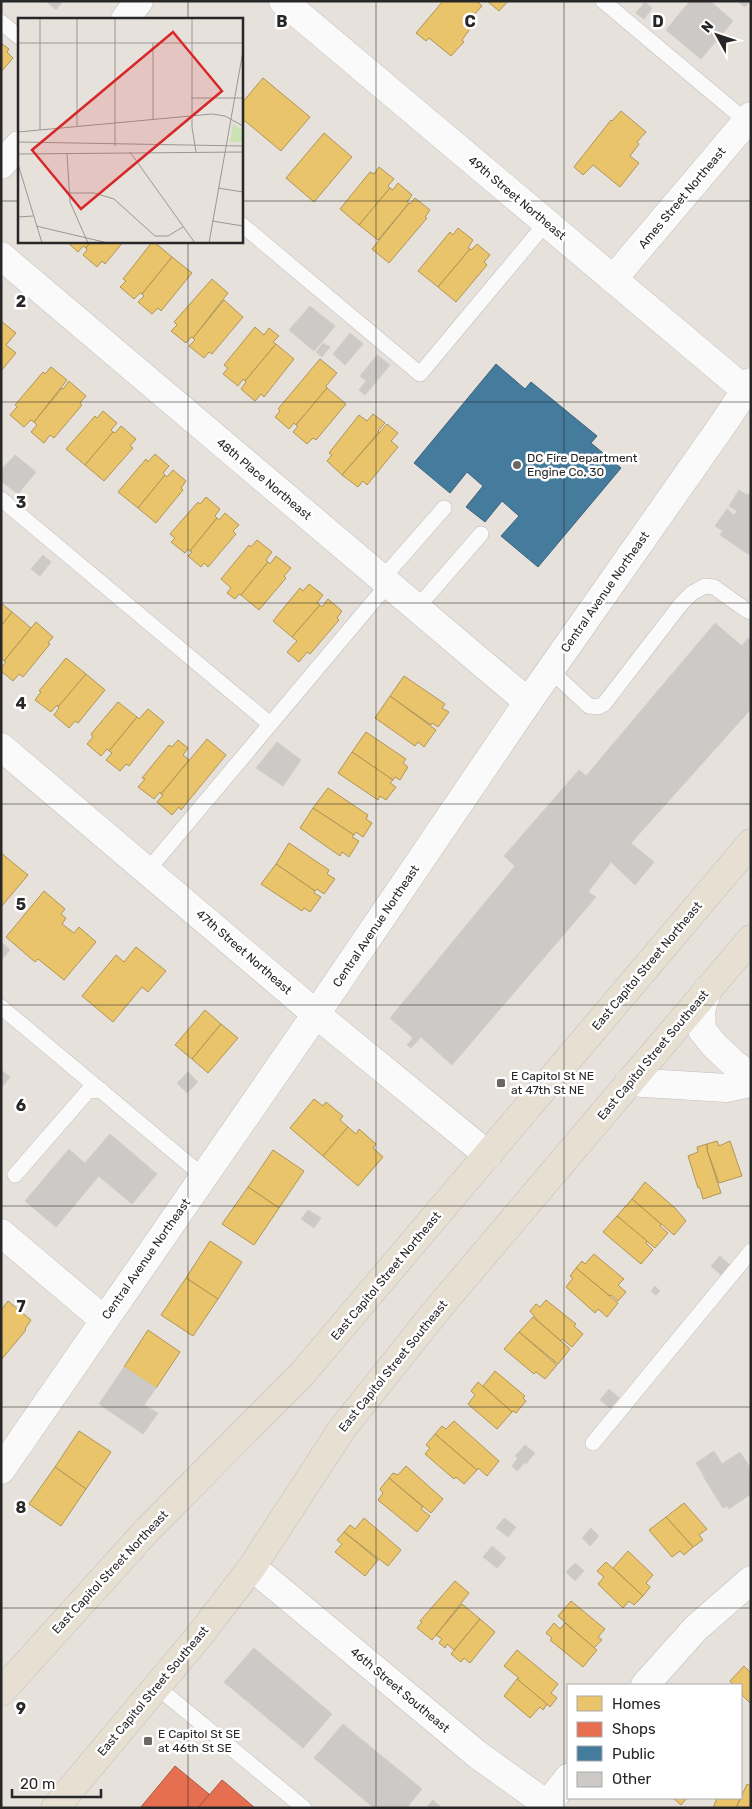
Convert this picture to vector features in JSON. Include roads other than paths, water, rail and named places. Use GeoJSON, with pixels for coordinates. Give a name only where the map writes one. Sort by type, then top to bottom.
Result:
{"type":"FeatureCollection","features":[{"type":"Feature","properties":{"kind":"main road","name":"East Capitol Street Northeast"},"geometry":{"type":"LineString","coordinates":[[2,1691],[148,1529],[302,1374],[751,843]]}},
{"type":"Feature","properties":{"kind":"main road","name":"East Capitol Street Southeast"},"geometry":{"type":"LineString","coordinates":[[55,1808],[157,1688],[252,1567],[342,1429],[436,1312],[751,939]]}},
{"type":"Feature","properties":{"kind":"street"},"geometry":{"type":"LineString","coordinates":[[126,18],[139,1]]}},
{"type":"Feature","properties":{"kind":"street","name":"49th Street Northeast"},"geometry":{"type":"LineString","coordinates":[[283,1],[613,280],[749,389]]}},
{"type":"Feature","properties":{"kind":"street","name":"Ames Street Northeast"},"geometry":{"type":"LineString","coordinates":[[613,280],[748,118]]}},
{"type":"Feature","properties":{"kind":"street"},"geometry":{"type":"LineString","coordinates":[[1,165],[18,145]]}},
{"type":"Feature","properties":{"kind":"street","name":"48th Place Northeast"},"geometry":{"type":"LineString","coordinates":[[1,256],[528,702]]}},
{"type":"Feature","properties":{"kind":"street","name":"Central Avenue Northeast"},"geometry":{"type":"LineString","coordinates":[[1,1470],[316,1014],[550,670],[749,389]]}},
{"type":"Feature","properties":{"kind":"street","name":"47th Street Northeast"},"geometry":{"type":"LineString","coordinates":[[1,746],[316,1014],[488,1154]]}},
{"type":"Feature","properties":{"kind":"street"},"geometry":{"type":"LineString","coordinates":[[708,989],[701,1010],[702,1030],[714,1045],[733,1063],[751,1076]]}},
{"type":"Feature","properties":{"kind":"street"},"geometry":{"type":"LineString","coordinates":[[629,1082],[726,1088],[751,1083]]}},
{"type":"Feature","properties":{"kind":"street"},"geometry":{"type":"LineString","coordinates":[[1,1233],[104,1320]]}},
{"type":"Feature","properties":{"kind":"street","name":"46th Street Southeast"},"geometry":{"type":"LineString","coordinates":[[252,1567],[478,1755],[550,1806]]}},
{"type":"Feature","properties":{"kind":"street"},"geometry":{"type":"LineString","coordinates":[[646,1684],[696,1628],[751,1580]]}},
{"type":"Feature","properties":{"kind":"street"},"geometry":{"type":"LineString","coordinates":[[550,1806],[567,1780]]}},
{"type":"Feature","properties":{"kind":"lane"},"geometry":{"type":"LineString","coordinates":[[603,1],[748,118]]}},
{"type":"Feature","properties":{"kind":"lane"},"geometry":{"type":"LineString","coordinates":[[1,22],[18,36]]}},
{"type":"Feature","properties":{"kind":"lane"},"geometry":{"type":"LineString","coordinates":[[242,225],[420,374],[546,223]]}},
{"type":"Feature","properties":{"kind":"lane"},"geometry":{"type":"LineString","coordinates":[[1,499],[270,724]]}},
{"type":"Feature","properties":{"kind":"lane"},"geometry":{"type":"LineString","coordinates":[[148,870],[270,724],[444,508]]}},
{"type":"Feature","properties":{"kind":"lane"},"geometry":{"type":"LineString","coordinates":[[417,608],[481,534]]}},
{"type":"Feature","properties":{"kind":"lane"},"geometry":{"type":"LineString","coordinates":[[550,670],[589,706],[598,707],[604,704],[681,604],[692,593],[705,586],[714,587],[751,612]]}},
{"type":"Feature","properties":{"kind":"lane"},"geometry":{"type":"LineString","coordinates":[[1,1007],[203,1176]]}},
{"type":"Feature","properties":{"kind":"lane"},"geometry":{"type":"LineString","coordinates":[[15,1175],[88,1091],[101,1090]]}},
{"type":"Feature","properties":{"kind":"lane"},"geometry":{"type":"LineString","coordinates":[[592,1443],[751,1252]]}},
{"type":"Feature","properties":{"kind":"lane"},"geometry":{"type":"LineString","coordinates":[[157,1688],[304,1808]]}},
{"type":"Feature","properties":{"kind":"place","name":"DC Fire Department Engine Co. 30"},"geometry":{"type":"Point","coordinates":[517,465]}},
{"type":"Feature","properties":{"kind":"place","name":"E Capitol St NE at 47th St NE"},"geometry":{"type":"Point","coordinates":[501,1083]}},
{"type":"Feature","properties":{"kind":"place","name":"E Capitol St SE at 46th St SE"},"geometry":{"type":"Point","coordinates":[148,1741]}}]}
